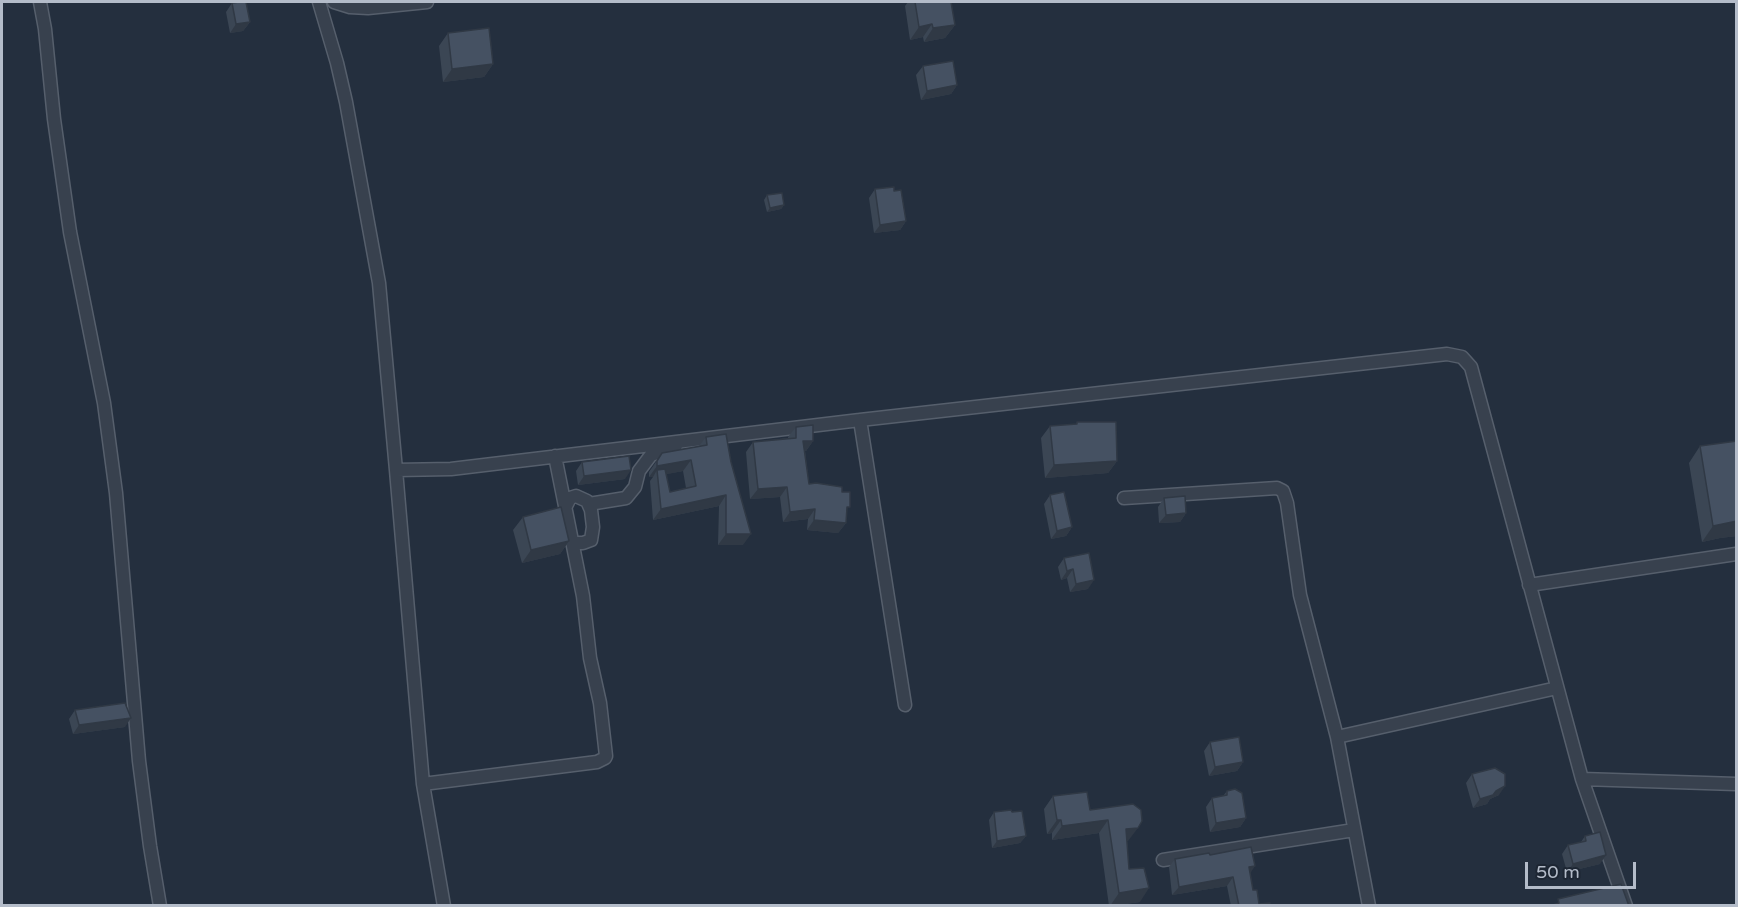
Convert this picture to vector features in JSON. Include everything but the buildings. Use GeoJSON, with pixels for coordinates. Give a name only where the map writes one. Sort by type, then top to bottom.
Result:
{"type":"FeatureCollection","features":[{"type":"Feature","properties":{"kind":"street"},"geometry":{"type":"LineString","coordinates":[[40,2],[70,231],[104,403],[116,493],[139,761],[160,906]]}},
{"type":"Feature","properties":{"kind":"street"},"geometry":{"type":"LineString","coordinates":[[319,2],[346,102],[379,283],[423,784],[444,906]]}},
{"type":"Feature","properties":{"kind":"street"},"geometry":{"type":"LineString","coordinates":[[334,2],[350,7],[368,8],[427,2]]}},
{"type":"Feature","properties":{"kind":"street"},"geometry":{"type":"LineString","coordinates":[[396,470],[451,469],[1447,354],[1462,357],[1471,367],[1582,779],[1626,906]]}},
{"type":"Feature","properties":{"kind":"street"},"geometry":{"type":"LineString","coordinates":[[860,420],[905,705]]}},
{"type":"Feature","properties":{"kind":"street"},"geometry":{"type":"LineString","coordinates":[[589,504],[626,498],[635,487],[639,471],[651,455],[670,450],[688,440]]}},
{"type":"Feature","properties":{"kind":"street"},"geometry":{"type":"LineString","coordinates":[[423,784],[597,762],[605,758],[606,748],[600,703],[590,658],[583,596],[555,456]]}},
{"type":"Feature","properties":{"kind":"street"},"geometry":{"type":"LineString","coordinates":[[1124,498],[1277,488],[1283,491],[1287,503],[1300,595],[1337,737],[1369,906]]}},
{"type":"Feature","properties":{"kind":"street"},"geometry":{"type":"LineString","coordinates":[[565,508],[570,498],[576,496],[587,501],[591,510],[593,527],[591,540],[572,543]]}},
{"type":"Feature","properties":{"kind":"street"},"geometry":{"type":"LineString","coordinates":[[1530,585],[1737,555]]}},
{"type":"Feature","properties":{"kind":"street"},"geometry":{"type":"LineString","coordinates":[[1337,737],[1557,688]]}},
{"type":"Feature","properties":{"kind":"street"},"geometry":{"type":"LineString","coordinates":[[1582,779],[1737,784]]}},
{"type":"Feature","properties":{"kind":"street"},"geometry":{"type":"LineString","coordinates":[[1163,860],[1354,830]]}}]}
